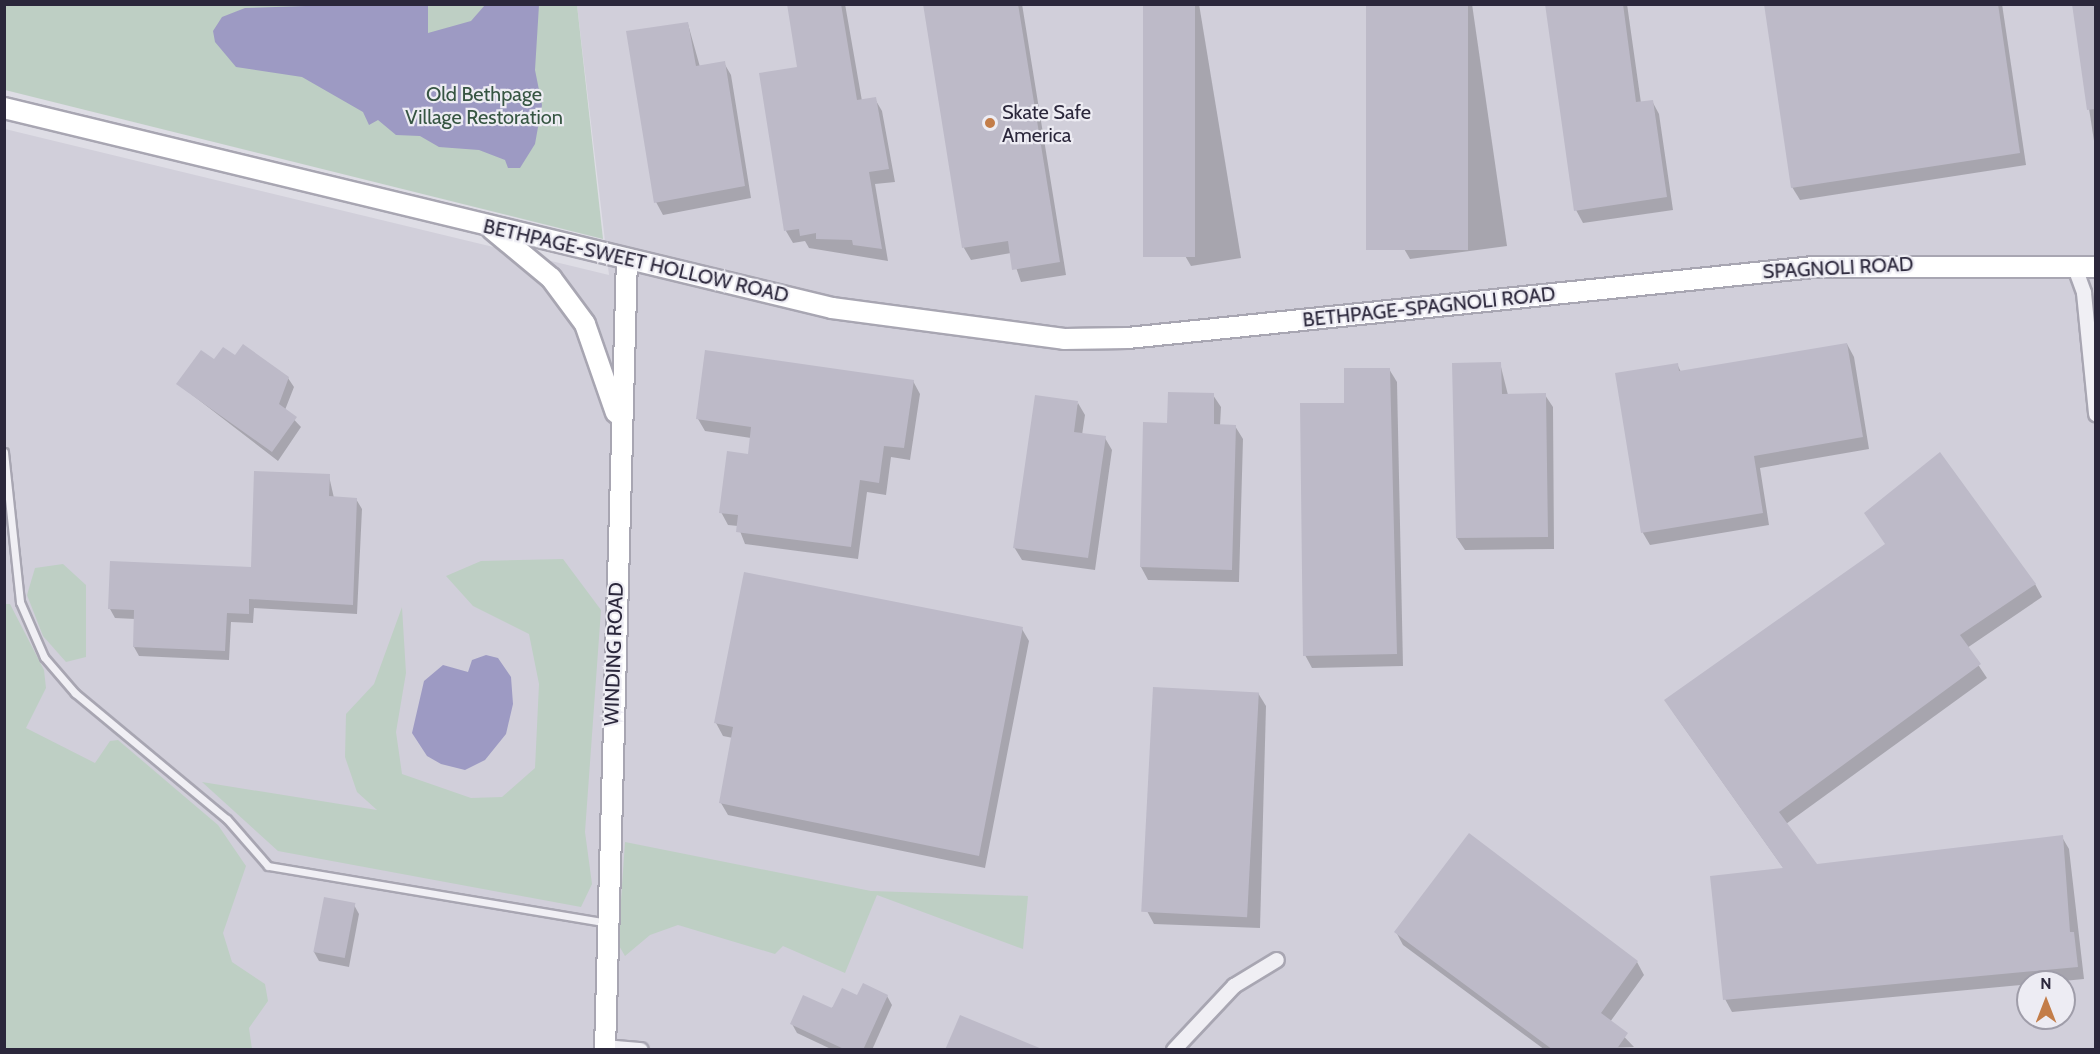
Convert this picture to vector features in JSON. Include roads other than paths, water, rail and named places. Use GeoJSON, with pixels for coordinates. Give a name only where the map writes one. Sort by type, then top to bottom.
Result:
{"type":"FeatureCollection","features":[{"type":"Feature","properties":{"kind":"main road","name":"BETHPAGE-SWEET HOLLOW ROAD"},"geometry":{"type":"LineString","coordinates":[[6,108],[832,309],[1064,339],[1276,323]]}},
{"type":"Feature","properties":{"kind":"main road"},"geometry":{"type":"LineString","coordinates":[[488,225],[551,278],[585,324],[621,429]]}},
{"type":"Feature","properties":{"kind":"main road","name":"WINDING ROAD"},"geometry":{"type":"LineString","coordinates":[[605,1048],[627,259]]}},
{"type":"Feature","properties":{"kind":"main road","name":"SPAGNOLI ROAD"},"geometry":{"type":"LineString","coordinates":[[1581,291],[1854,265],[2096,267]]}},
{"type":"Feature","properties":{"kind":"main road","name":"BETHPAGE-SPAGNOLI ROAD"},"geometry":{"type":"LineString","coordinates":[[1276,323],[1581,291]]}},
{"type":"Feature","properties":{"kind":"street"},"geometry":{"type":"LineString","coordinates":[[2074,266],[2084,293],[2096,414]]}},
{"type":"Feature","properties":{"kind":"street"},"geometry":{"type":"LineString","coordinates":[[1174,1050],[1234,986],[1277,960]]}},
{"type":"Feature","properties":{"kind":"street"},"geometry":{"type":"LineString","coordinates":[[605,1048],[641,1050]]}},
{"type":"Feature","properties":{"kind":"lane"},"geometry":{"type":"LineString","coordinates":[[4,452],[20,602],[44,657],[75,693],[228,819],[268,866],[607,923]]}},
{"type":"Feature","properties":{"kind":"place","name":"Skate Safe America"},"geometry":{"type":"Point","coordinates":[990,123]}},
{"type":"Feature","properties":{"kind":"park label","name":"Old Bethpage Village Restoration"},"geometry":{"type":"Point","coordinates":[484,106]}}]}
